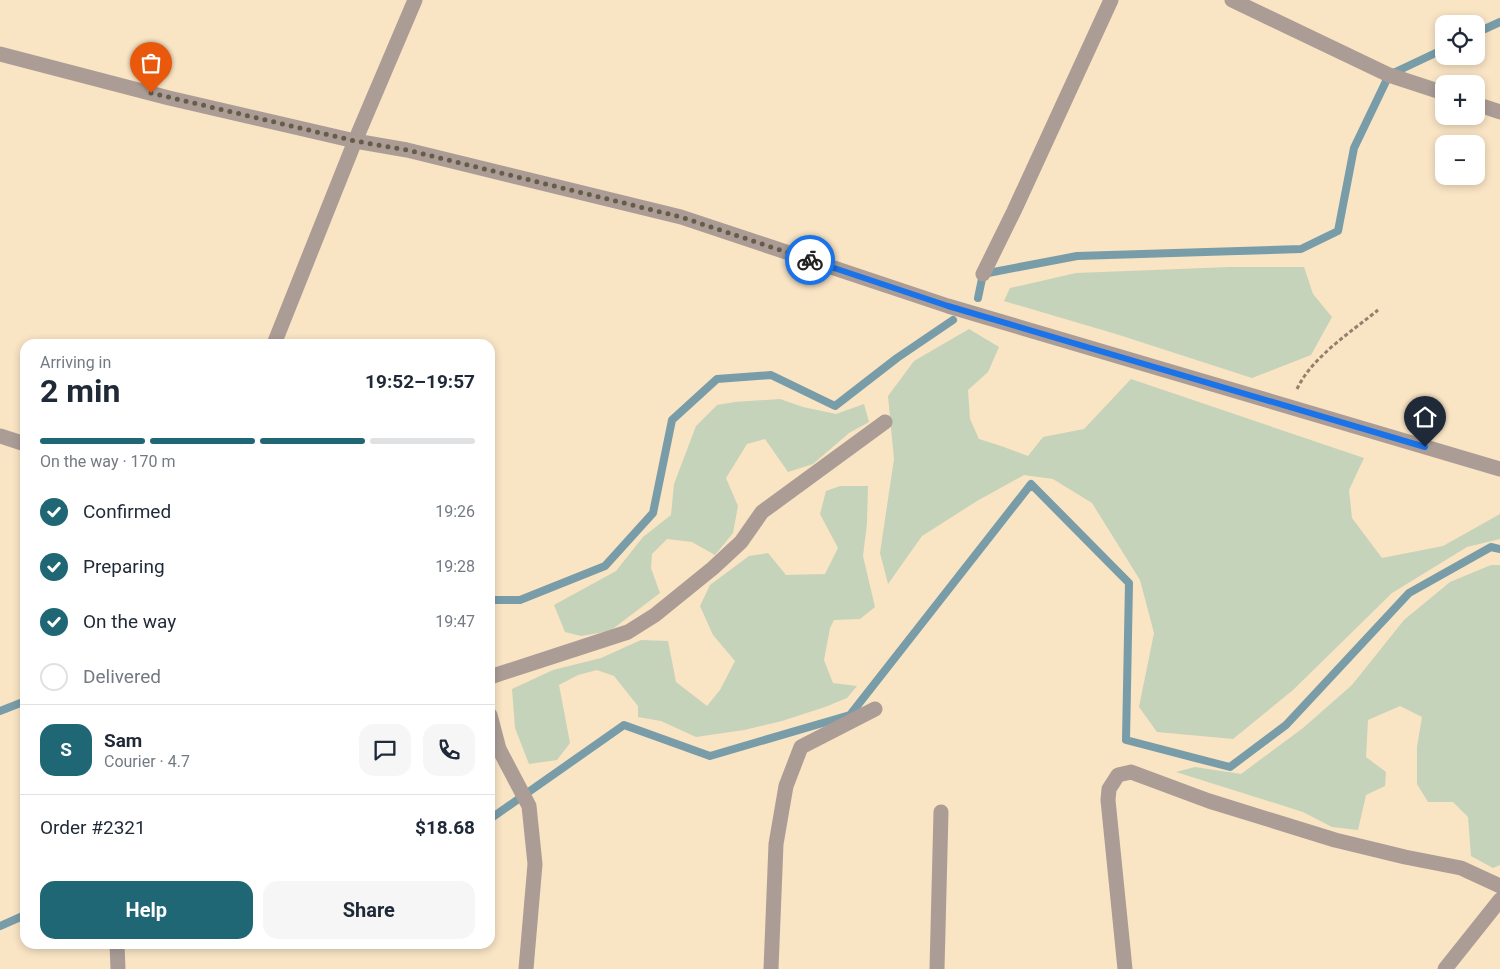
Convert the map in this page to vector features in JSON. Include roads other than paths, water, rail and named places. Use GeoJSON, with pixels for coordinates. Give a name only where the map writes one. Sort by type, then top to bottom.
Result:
{"type":"FeatureCollection","features":[{"type":"Feature","properties":{"kind":"street"},"geometry":{"type":"LineString","coordinates":[[276,339],[355,141],[415,0]]}},
{"type":"Feature","properties":{"kind":"street"},"geometry":{"type":"LineString","coordinates":[[983,274],[1111,0]]}},
{"type":"Feature","properties":{"kind":"street"},"geometry":{"type":"LineString","coordinates":[[1232,0],[1389,75],[1435,90]]}},
{"type":"Feature","properties":{"kind":"street"},"geometry":{"type":"LineString","coordinates":[[0,54],[151,93],[355,141],[407,150],[681,217],[948,306],[1500,469]]}},
{"type":"Feature","properties":{"kind":"street"},"geometry":{"type":"LineString","coordinates":[[1485,107],[1500,112]]}},
{"type":"Feature","properties":{"kind":"street"},"geometry":{"type":"LineString","coordinates":[[495,675],[628,632],[655,614],[713,568],[741,542],[762,512],[885,422]]}},
{"type":"Feature","properties":{"kind":"street"},"geometry":{"type":"LineString","coordinates":[[0,436],[20,442]]}},
{"type":"Feature","properties":{"kind":"street"},"geometry":{"type":"LineString","coordinates":[[771,969],[776,844],[786,786],[801,747],[875,709]]}},
{"type":"Feature","properties":{"kind":"street"},"geometry":{"type":"LineString","coordinates":[[495,752],[529,806],[536,864],[526,969]]}},
{"type":"Feature","properties":{"kind":"street"},"geometry":{"type":"LineString","coordinates":[[1125,969],[1108,800],[1109,789],[1118,774],[1131,772],[1209,802],[1335,840],[1460,868],[1500,886]]}},
{"type":"Feature","properties":{"kind":"street"},"geometry":{"type":"LineString","coordinates":[[937,969],[941,812]]}},
{"type":"Feature","properties":{"kind":"street"},"geometry":{"type":"LineString","coordinates":[[1445,969],[1500,900]]}},
{"type":"Feature","properties":{"kind":"street"},"geometry":{"type":"LineString","coordinates":[[118,949],[118,969]]}},
{"type":"Feature","properties":{"kind":"waterway"},"geometry":{"type":"LineString","coordinates":[[1485,29],[1500,22]]}},
{"type":"Feature","properties":{"kind":"waterway"},"geometry":{"type":"LineString","coordinates":[[978,298],[983,274],[1077,256],[1301,249],[1338,231],[1354,148],[1389,75],[1435,53]]}},
{"type":"Feature","properties":{"kind":"waterway"},"geometry":{"type":"LineString","coordinates":[[495,600],[520,600],[605,566],[653,513],[672,420],[717,379],[771,375],[835,406],[897,358],[953,320]]}},
{"type":"Feature","properties":{"kind":"waterway"},"geometry":{"type":"LineString","coordinates":[[495,815],[624,725],[710,756],[850,715],[1031,484],[1129,583],[1126,740],[1230,767],[1286,725],[1409,593],[1491,547],[1500,549]]}},
{"type":"Feature","properties":{"kind":"waterway"},"geometry":{"type":"LineString","coordinates":[[0,711],[20,703]]}},
{"type":"Feature","properties":{"kind":"waterway"},"geometry":{"type":"LineString","coordinates":[[0,926],[20,917]]}}]}
